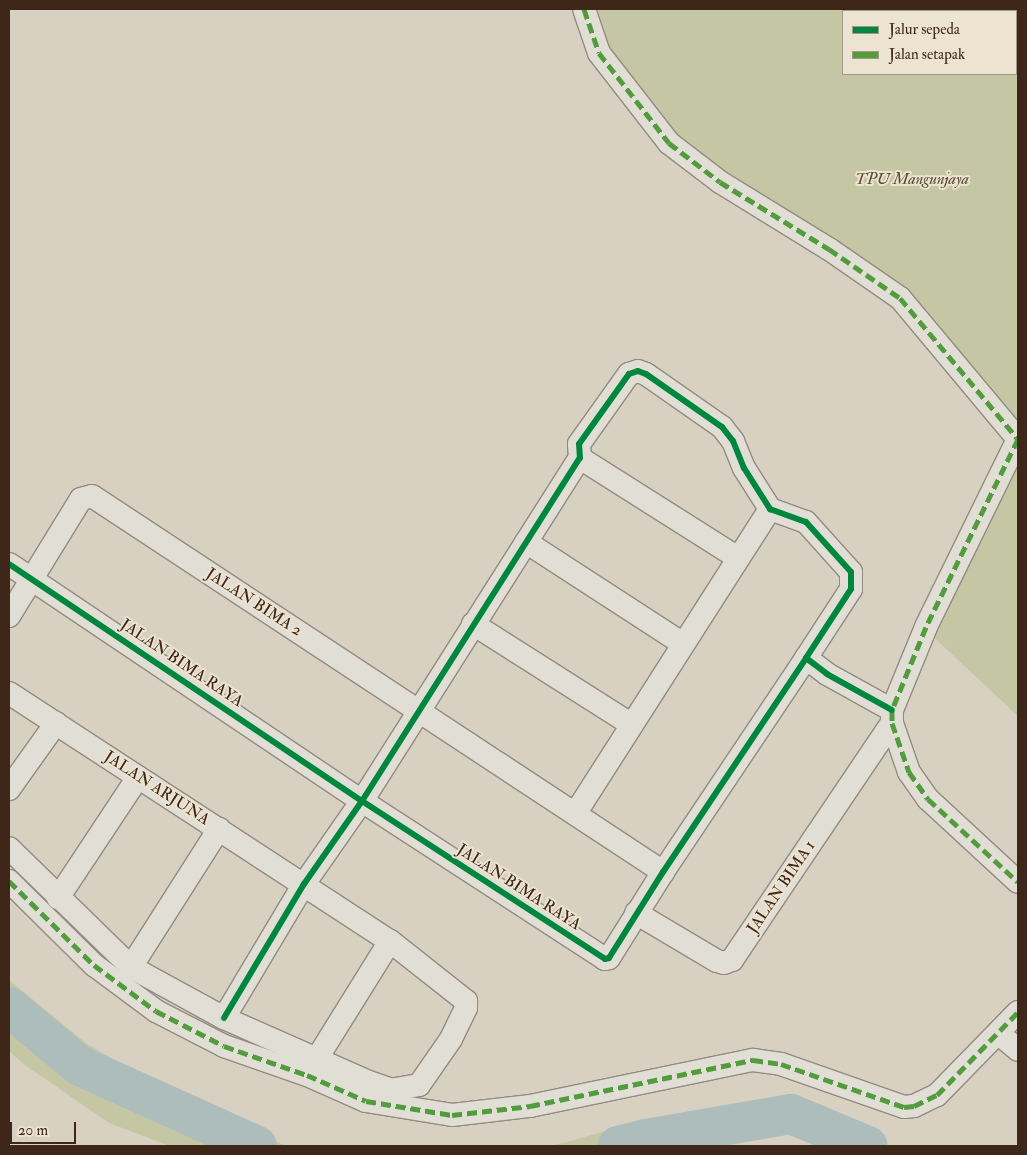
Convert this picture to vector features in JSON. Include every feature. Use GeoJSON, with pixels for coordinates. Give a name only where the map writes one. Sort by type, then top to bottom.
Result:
{"type":"FeatureCollection","features":[{"type":"Feature","properties":{"kind":"street"},"geometry":{"type":"LineString","coordinates":[[584,9],[599,54],[669,143],[720,182],[829,249],[900,298],[1018,439],[926,627],[892,716],[909,772],[928,799],[1018,882]]}},
{"type":"Feature","properties":{"kind":"street"},"geometry":{"type":"LineString","coordinates":[[224,1018],[304,884],[362,801],[418,710],[580,458],[579,444],[629,374],[638,371],[646,374],[722,427],[733,440],[744,468],[770,509],[575,814]]}},
{"type":"Feature","properties":{"kind":"street"},"geometry":{"type":"LineString","coordinates":[[580,458],[738,558]]}},
{"type":"Feature","properties":{"kind":"street","name":"JALAN BIMA 2"},"geometry":{"type":"LineString","coordinates":[[33,579],[81,498],[89,495],[95,497],[662,872]]}},
{"type":"Feature","properties":{"kind":"street","name":"JALAN BIMA RAYA"},"geometry":{"type":"LineString","coordinates":[[9,564],[362,801],[605,959],[609,958],[662,872],[851,588],[851,572],[806,522],[770,509]]}},
{"type":"Feature","properties":{"kind":"street"},"geometry":{"type":"LineString","coordinates":[[526,542],[683,644]]}},
{"type":"Feature","properties":{"kind":"street"},"geometry":{"type":"LineString","coordinates":[[9,616],[33,579]]}},
{"type":"Feature","properties":{"kind":"street"},"geometry":{"type":"LineString","coordinates":[[473,624],[632,725]]}},
{"type":"Feature","properties":{"kind":"street"},"geometry":{"type":"LineString","coordinates":[[806,658],[826,674],[892,716]]}},
{"type":"Feature","properties":{"kind":"street","name":"JALAN ARJUNA"},"geometry":{"type":"LineString","coordinates":[[9,693],[390,941],[466,1001],[466,1008],[451,1039],[424,1080],[418,1085],[392,1090],[316,1060]]}},
{"type":"Feature","properties":{"kind":"street","name":"JALAN BIMA 1"},"geometry":{"type":"LineString","coordinates":[[636,913],[717,961],[724,963],[732,960],[892,716]]}},
{"type":"Feature","properties":{"kind":"street"},"geometry":{"type":"LineString","coordinates":[[9,789],[56,723]]}},
{"type":"Feature","properties":{"kind":"street"},"geometry":{"type":"LineString","coordinates":[[58,898],[138,776]]}},
{"type":"Feature","properties":{"kind":"street"},"geometry":{"type":"LineString","coordinates":[[132,967],[219,829]]}},
{"type":"Feature","properties":{"kind":"street"},"geometry":{"type":"LineString","coordinates":[[9,848],[58,898],[132,967],[224,1018],[316,1060],[390,941]]}},
{"type":"Feature","properties":{"kind":"street"},"geometry":{"type":"LineString","coordinates":[[9,881],[94,965],[156,1011],[224,1046],[307,1075],[366,1100],[452,1115],[530,1106],[753,1060],[781,1064],[904,1107],[914,1106],[937,1095],[1018,1012]]}},
{"type":"Feature","properties":{"kind":"street"},"geometry":{"type":"LineString","coordinates":[[998,1033],[1018,1050]]}},
{"type":"Feature","properties":{"kind":"green space","name":"TPU Mangunjaya"},"geometry":{"type":"Polygon","coordinates":[[[584,9],[1018,9],[1018,716],[926,630],[1015,431],[899,298],[669,143],[584,9]]]}},
{"type":"Feature","properties":{"kind":"green space"},"geometry":{"type":"Polygon","coordinates":[[[9,980],[87,1044],[183,1100],[286,1146],[170,1146],[109,1123],[25,1065],[9,1051],[9,980]]]}},
{"type":"Feature","properties":{"kind":"green space"},"geometry":{"type":"Polygon","coordinates":[[[645,1120],[649,1146],[552,1146],[645,1120]]]}},
{"type":"Feature","properties":{"kind":"waterway"},"geometry":{"type":"LineString","coordinates":[[9,1007],[80,1066],[257,1146]]}},
{"type":"Feature","properties":{"kind":"waterway"},"geometry":{"type":"LineString","coordinates":[[618,1146],[646,1139],[791,1114],[868,1146]]}},
{"type":"Feature","properties":{"kind":"marked path"},"geometry":{"type":"LineString","coordinates":[[584,9],[599,53],[669,143],[720,182],[829,249],[900,298],[1018,439],[926,627],[892,710],[892,723],[909,772],[928,799],[1018,882]]}},
{"type":"Feature","properties":{"kind":"marked path"},"geometry":{"type":"LineString","coordinates":[[9,881],[94,965],[156,1011],[224,1046],[307,1075],[366,1101],[452,1115],[530,1106],[753,1060],[781,1064],[904,1107],[914,1106],[937,1095],[1018,1012]]}},
{"type":"Feature","properties":{"kind":"cycle path"},"geometry":{"type":"LineString","coordinates":[[224,1018],[304,884],[362,801],[580,458],[579,444],[629,374],[638,371],[646,374],[722,427],[733,441],[744,468],[770,509],[806,522],[851,572],[851,589],[806,658]]}},
{"type":"Feature","properties":{"kind":"cycle path"},"geometry":{"type":"LineString","coordinates":[[9,564],[362,801],[605,959],[609,958],[663,872],[806,658],[827,674],[892,710]]}}]}
